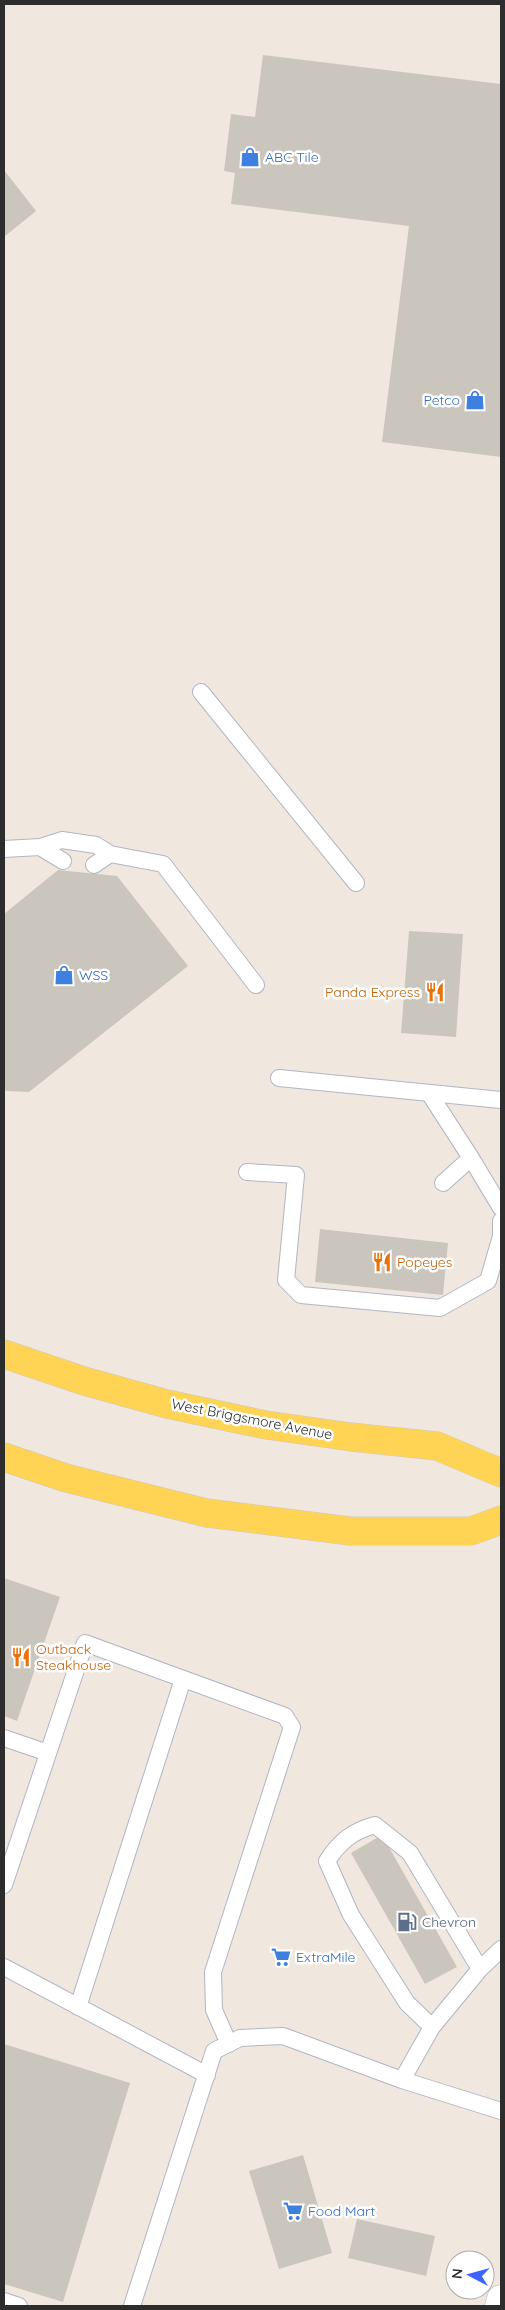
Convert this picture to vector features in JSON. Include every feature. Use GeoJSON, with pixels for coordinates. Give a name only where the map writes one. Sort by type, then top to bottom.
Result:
{"type":"FeatureCollection","features":[{"type":"Feature","properties":{"kind":"main road","name":"West Briggsmore Avenue"},"geometry":{"type":"LineString","coordinates":[[4,1354],[84,1381],[167,1404],[266,1425],[351,1438],[436,1446],[501,1473]]}},
{"type":"Feature","properties":{"kind":"main road"},"geometry":{"type":"LineString","coordinates":[[4,1457],[74,1480],[206,1513],[350,1531],[471,1531],[501,1520]]}},
{"type":"Feature","properties":{"kind":"main road"},"geometry":{"type":"LineString","coordinates":[[499,2306],[501,2299]]}},
{"type":"Feature","properties":{"kind":"lane"},"geometry":{"type":"LineString","coordinates":[[202,692],[356,884]]}},
{"type":"Feature","properties":{"kind":"lane"},"geometry":{"type":"LineString","coordinates":[[4,849],[40,847],[62,840],[96,845],[110,854],[163,864],[256,985]]}},
{"type":"Feature","properties":{"kind":"lane"},"geometry":{"type":"LineString","coordinates":[[40,847],[63,861]]}},
{"type":"Feature","properties":{"kind":"lane"},"geometry":{"type":"LineString","coordinates":[[94,865],[110,854]]}},
{"type":"Feature","properties":{"kind":"lane"},"geometry":{"type":"LineString","coordinates":[[278,1078],[501,1100]]}},
{"type":"Feature","properties":{"kind":"lane"},"geometry":{"type":"LineString","coordinates":[[429,1093],[501,1208]]}},
{"type":"Feature","properties":{"kind":"lane"},"geometry":{"type":"LineString","coordinates":[[443,1183],[471,1158]]}},
{"type":"Feature","properties":{"kind":"lane"},"geometry":{"type":"LineString","coordinates":[[247,1172],[296,1175],[286,1280],[301,1295],[440,1308],[488,1281],[501,1236],[501,1221]]}},
{"type":"Feature","properties":{"kind":"lane"},"geometry":{"type":"LineString","coordinates":[[4,1885],[85,1643],[286,1716],[292,1727],[213,1972],[214,2010],[229,2044]]}},
{"type":"Feature","properties":{"kind":"lane"},"geometry":{"type":"LineString","coordinates":[[78,2007],[184,1679]]}},
{"type":"Feature","properties":{"kind":"lane"},"geometry":{"type":"LineString","coordinates":[[4,1738],[48,1753]]}},
{"type":"Feature","properties":{"kind":"lane"},"geometry":{"type":"LineString","coordinates":[[432,2027],[407,2003],[351,1915],[327,1861],[335,1849],[357,1830],[375,1825],[410,1853],[480,1969]]}},
{"type":"Feature","properties":{"kind":"lane"},"geometry":{"type":"LineString","coordinates":[[402,2080],[432,2027],[480,1969],[501,1950]]}},
{"type":"Feature","properties":{"kind":"lane"},"geometry":{"type":"LineString","coordinates":[[4,1967],[207,2075]]}},
{"type":"Feature","properties":{"kind":"lane"},"geometry":{"type":"LineString","coordinates":[[132,2306],[214,2051],[240,2038],[283,2036],[402,2080],[501,2111]]}},
{"type":"Feature","properties":{"kind":"lane"},"geometry":{"type":"LineString","coordinates":[[4,2301],[19,2306]]}},
{"type":"Feature","properties":{"kind":"building"},"geometry":{"type":"Polygon","coordinates":[[[263,55],[501,84],[501,457],[382,442],[409,226],[231,204],[235,173],[224,171],[231,114],[255,117],[263,55]]]}},
{"type":"Feature","properties":{"kind":"building"},"geometry":{"type":"Polygon","coordinates":[[[4,170],[36,211],[4,237],[4,170]]]}},
{"type":"Feature","properties":{"kind":"building"},"geometry":{"type":"Polygon","coordinates":[[[58,870],[117,876],[188,966],[29,1092],[6,1091],[4,1088],[4,914],[58,870]]]}},
{"type":"Feature","properties":{"kind":"building"},"geometry":{"type":"Polygon","coordinates":[[[409,931],[463,934],[456,1037],[401,1033],[409,931]]]}},
{"type":"Feature","properties":{"kind":"building","name":"Popeyes"},"geometry":{"type":"Polygon","coordinates":[[[320,1229],[448,1243],[443,1295],[315,1282],[320,1229]]]}},
{"type":"Feature","properties":{"kind":"building","name":"Outback Steakhouse"},"geometry":{"type":"Polygon","coordinates":[[[4,1578],[60,1597],[17,1721],[4,1716],[4,1578]]]}},
{"type":"Feature","properties":{"kind":"building"},"geometry":{"type":"Polygon","coordinates":[[[382,1835],[457,1967],[425,1984],[351,1853],[382,1835]]]}},
{"type":"Feature","properties":{"kind":"building"},"geometry":{"type":"Polygon","coordinates":[[[4,2044],[130,2083],[63,2302],[4,2284],[4,2044]]]}},
{"type":"Feature","properties":{"kind":"building"},"geometry":{"type":"Polygon","coordinates":[[[303,2155],[332,2253],[279,2269],[249,2171],[303,2155]]]}},
{"type":"Feature","properties":{"kind":"building"},"geometry":{"type":"Polygon","coordinates":[[[357,2219],[435,2236],[426,2276],[348,2258],[357,2219]]]}},
{"type":"Feature","properties":{"kind":"place","name":"ABC Tile"},"geometry":{"type":"Point","coordinates":[250,157]}},
{"type":"Feature","properties":{"kind":"place","name":"Petco"},"geometry":{"type":"Point","coordinates":[475,400]}},
{"type":"Feature","properties":{"kind":"place","name":"WSS"},"geometry":{"type":"Point","coordinates":[64,975]}},
{"type":"Feature","properties":{"kind":"place","name":"Panda Express"},"geometry":{"type":"Point","coordinates":[435,992]}},
{"type":"Feature","properties":{"kind":"place","name":"Popeyes"},"geometry":{"type":"Point","coordinates":[382,1262]}},
{"type":"Feature","properties":{"kind":"place","name":"Outback Steakhouse"},"geometry":{"type":"Point","coordinates":[21,1657]}},
{"type":"Feature","properties":{"kind":"place","name":"Chevron"},"geometry":{"type":"Point","coordinates":[407,1922]}},
{"type":"Feature","properties":{"kind":"place","name":"ExtraMile"},"geometry":{"type":"Point","coordinates":[281,1957]}},
{"type":"Feature","properties":{"kind":"place","name":"Food Mart"},"geometry":{"type":"Point","coordinates":[293,2211]}}]}
